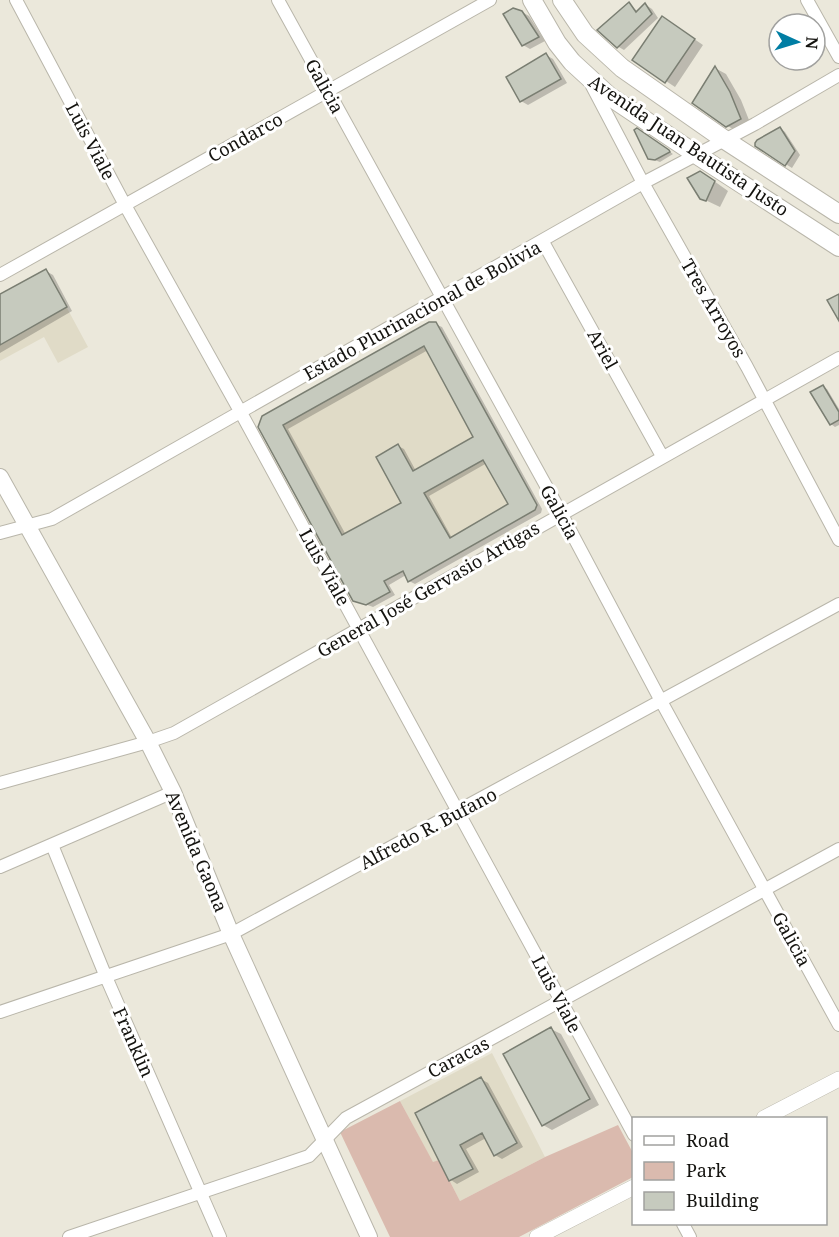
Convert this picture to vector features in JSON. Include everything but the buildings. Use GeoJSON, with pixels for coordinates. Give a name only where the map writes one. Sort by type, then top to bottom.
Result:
{"type":"FeatureCollection","features":[{"type":"Feature","properties":{"kind":"main road","name":"Avenida Juan Bautista Justo"},"geometry":{"type":"LineString","coordinates":[[532,0],[557,42],[587,77],[609,96],[839,247]]}},
{"type":"Feature","properties":{"kind":"main road","name":"Avenida Juan Bautista Justo"},"geometry":{"type":"LineString","coordinates":[[562,0],[576,23],[606,56],[725,140],[839,214]]}},
{"type":"Feature","properties":{"kind":"main road","name":"Avenida Gaona"},"geometry":{"type":"LineString","coordinates":[[0,477],[148,742],[173,792],[231,934],[369,1237]]}},
{"type":"Feature","properties":{"kind":"street","name":"Luis Viale"},"geometry":{"type":"LineString","coordinates":[[16,0],[125,205],[240,411],[632,1133]]}},
{"type":"Feature","properties":{"kind":"street","name":"Galicia"},"geometry":{"type":"LineString","coordinates":[[278,0],[561,513],[839,1025]]}},
{"type":"Feature","properties":{"kind":"street","name":"Condarco"},"geometry":{"type":"LineString","coordinates":[[0,274],[490,0]]}},
{"type":"Feature","properties":{"kind":"street"},"geometry":{"type":"LineString","coordinates":[[807,0],[839,57]]}},
{"type":"Feature","properties":{"kind":"street","name":"Estado Plurinacional de Bolivia"},"geometry":{"type":"LineString","coordinates":[[0,533],[52,519],[543,242],[643,183],[755,124],[839,75]]}},
{"type":"Feature","properties":{"kind":"street","name":"Tres Arroyos"},"geometry":{"type":"LineString","coordinates":[[587,77],[643,183],[747,367],[839,540]]}},
{"type":"Feature","properties":{"kind":"street","name":"Ariel"},"geometry":{"type":"LineString","coordinates":[[543,242],[662,456]]}},
{"type":"Feature","properties":{"kind":"street","name":"General José Gervasio Artigas"},"geometry":{"type":"LineString","coordinates":[[0,783],[174,733],[839,357]]}},
{"type":"Feature","properties":{"kind":"street","name":"Alfredo R. Bufano"},"geometry":{"type":"LineString","coordinates":[[0,1012],[231,934],[839,604]]}},
{"type":"Feature","properties":{"kind":"street"},"geometry":{"type":"LineString","coordinates":[[0,867],[173,792]]}},
{"type":"Feature","properties":{"kind":"street","name":"Franklin"},"geometry":{"type":"LineString","coordinates":[[52,845],[106,977],[220,1237]]}},
{"type":"Feature","properties":{"kind":"street","name":"Caracas"},"geometry":{"type":"LineString","coordinates":[[69,1237],[309,1156],[346,1118],[839,849]]}},
{"type":"Feature","properties":{"kind":"street"},"geometry":{"type":"LineString","coordinates":[[768,1117],[839,1079]]}},
{"type":"Feature","properties":{"kind":"street"},"geometry":{"type":"LineString","coordinates":[[537,1237],[632,1188]]}},
{"type":"Feature","properties":{"kind":"shaded area"},"geometry":{"type":"Polygon","coordinates":[[[46,269],[88,347],[58,363],[44,337],[0,361],[0,294],[46,269]]]}},
{"type":"Feature","properties":{"kind":"shaded area"},"geometry":{"type":"Polygon","coordinates":[[[443,336],[537,505],[535,510],[408,582],[373,518],[343,535],[283,425],[443,336]]]}},
{"type":"Feature","properties":{"kind":"shaded area"},"geometry":{"type":"Polygon","coordinates":[[[492,1053],[545,1157],[460,1201],[439,1160],[433,1163],[400,1101],[492,1053]]]}},
{"type":"Feature","properties":{"kind":"green space"},"geometry":{"type":"Polygon","coordinates":[[[400,1101],[433,1162],[439,1160],[460,1201],[545,1157],[618,1125],[632,1151],[632,1178],[519,1237],[390,1237],[340,1132],[400,1101]]]}}]}
